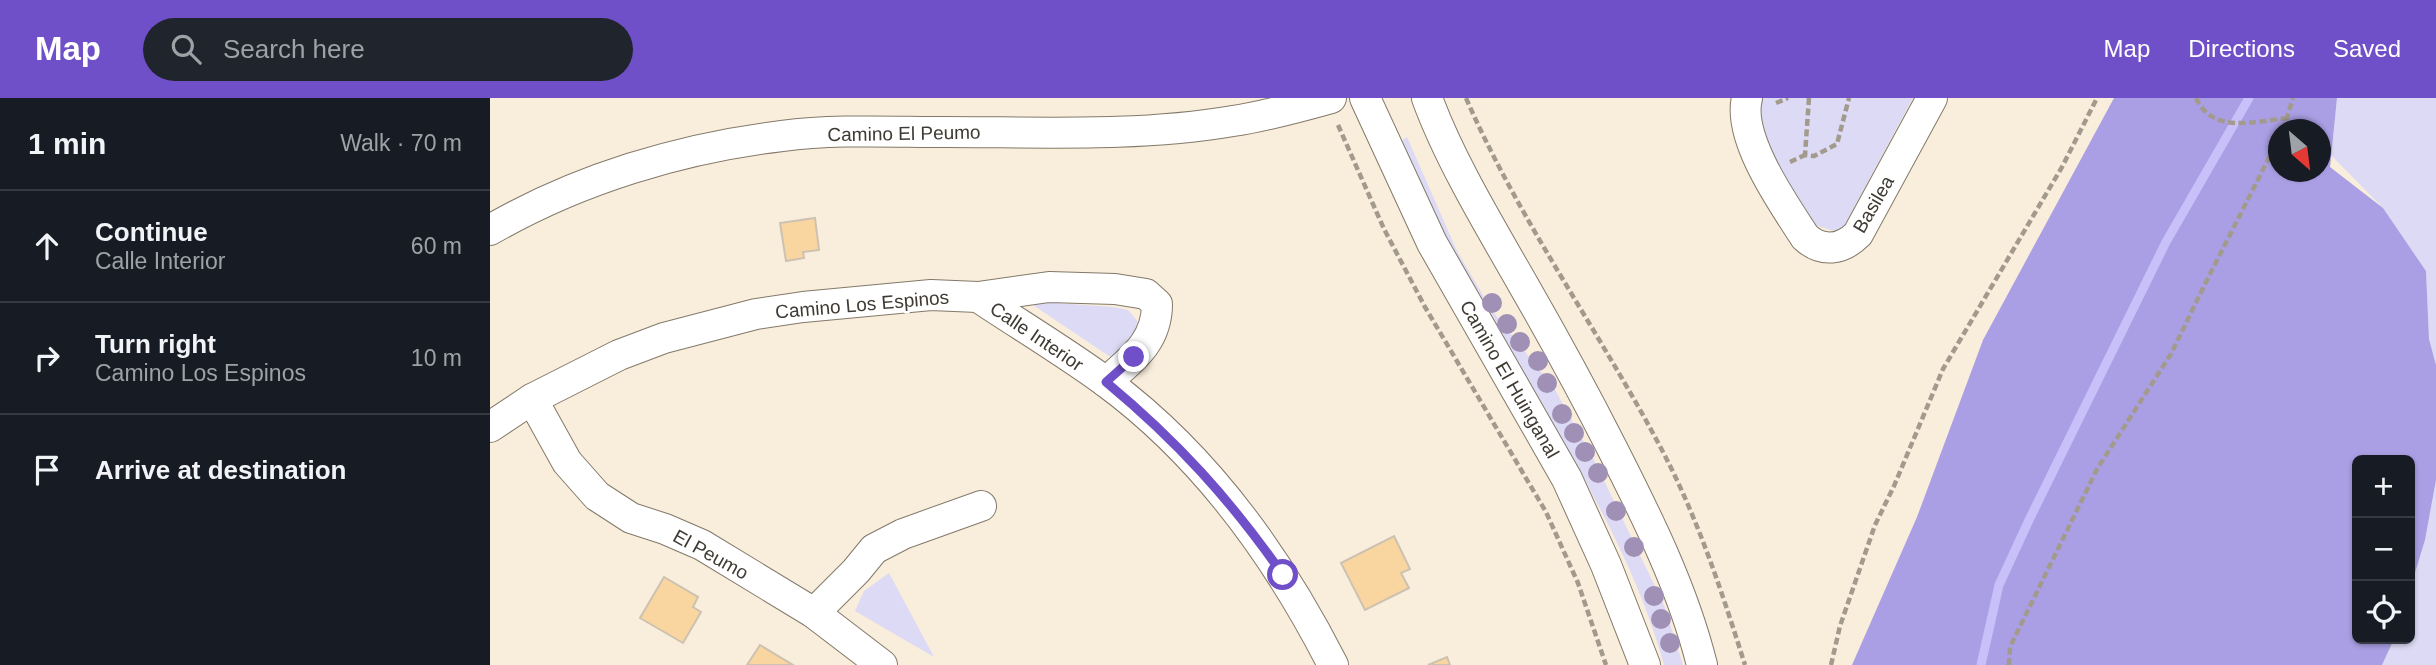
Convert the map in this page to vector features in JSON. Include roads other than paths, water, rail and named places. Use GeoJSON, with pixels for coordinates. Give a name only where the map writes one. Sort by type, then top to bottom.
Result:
{"type":"FeatureCollection","features":[{"type":"Feature","properties":{"kind":"street","name":"Camino El Peumo"},"geometry":{"type":"LineString","coordinates":[[490,230],[551,199],[608,177],[665,159],[736,143],[784,136],[887,131],[1147,130],[1233,121],[1330,98]]}},
{"type":"Feature","properties":{"kind":"street","name":"Camino El Huinganal"},"geometry":{"type":"LineString","coordinates":[[1365,98],[1432,243],[1567,479],[1606,565],[1645,665]]}},
{"type":"Feature","properties":{"kind":"street"},"geometry":{"type":"LineString","coordinates":[[1427,98],[1490,226],[1559,347],[1649,520],[1693,629],[1702,665]]}},
{"type":"Feature","properties":{"kind":"street","name":"Basilea"},"geometry":{"type":"LineString","coordinates":[[1747,98],[1744,115],[1746,128],[1767,172],[1805,237],[1812,243],[1829,248],[1840,247],[1858,234],[1932,98]]}},
{"type":"Feature","properties":{"kind":"street","name":"Camino Los Espinos"},"geometry":{"type":"LineString","coordinates":[[490,427],[532,399],[575,376],[664,338],[756,314],[930,295],[978,297],[1049,287],[1115,289],[1146,294],[1157,304],[1157,321],[1145,345],[1106,382]]}},
{"type":"Feature","properties":{"kind":"street","name":"Calle Interior"},"geometry":{"type":"LineString","coordinates":[[978,297],[1106,382],[1185,452],[1253,532],[1283,575],[1334,665]]}},
{"type":"Feature","properties":{"kind":"street","name":"El Peumo"},"geometry":{"type":"LineString","coordinates":[[532,399],[567,462],[597,496],[631,517],[702,545],[814,613],[882,665]]}},
{"type":"Feature","properties":{"kind":"street"},"geometry":{"type":"LineString","coordinates":[[814,613],[874,549],[903,534],[981,506]]}},
{"type":"Feature","properties":{"kind":"waterway"},"geometry":{"type":"LineString","coordinates":[[1981,665],[1999,585],[2030,518],[2166,242],[2249,98]]}}]}
